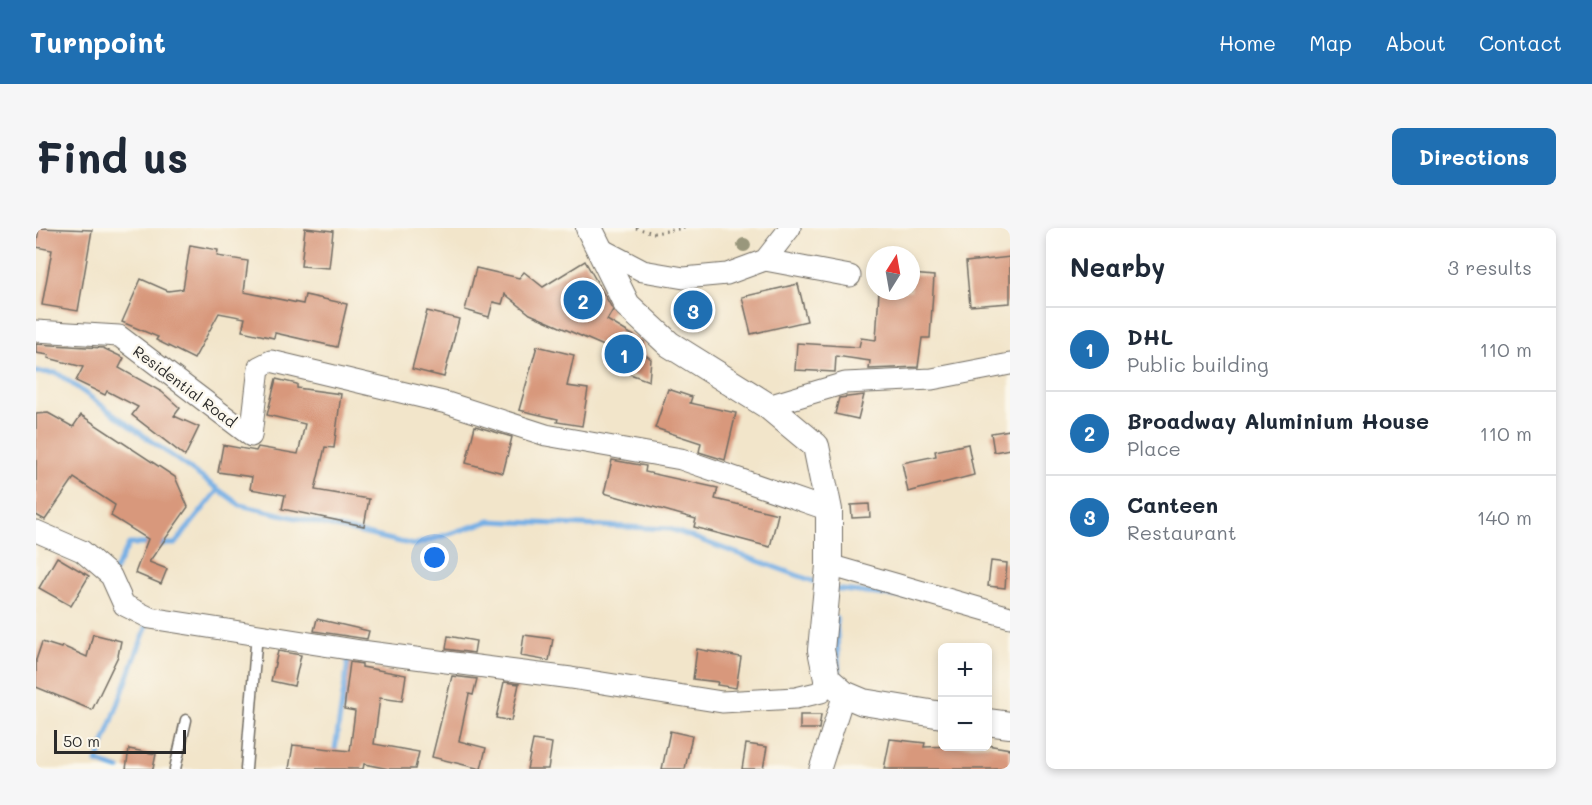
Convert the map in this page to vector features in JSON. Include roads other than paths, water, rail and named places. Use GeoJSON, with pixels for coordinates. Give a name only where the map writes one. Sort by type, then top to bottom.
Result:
{"type":"FeatureCollection","features":[{"type":"Feature","properties":{"kind":"street"},"geometry":{"type":"LineString","coordinates":[[765,260],[790,228]]}},
{"type":"Feature","properties":{"kind":"street"},"geometry":{"type":"LineString","coordinates":[[594,238],[643,271],[684,278],[727,274],[765,260],[850,276]]}},
{"type":"Feature","properties":{"kind":"street"},"geometry":{"type":"LineString","coordinates":[[594,238],[627,305],[669,344],[768,406],[816,446],[829,510],[828,565],[820,650],[836,687],[820,769]]}},
{"type":"Feature","properties":{"kind":"street","name":"Residential Road"},"geometry":{"type":"LineString","coordinates":[[36,331],[119,336],[251,436],[259,367],[271,361],[447,403],[546,435],[681,459],[829,510]]}},
{"type":"Feature","properties":{"kind":"street"},"geometry":{"type":"LineString","coordinates":[[768,406],[845,383],[932,379],[1010,364]]}},
{"type":"Feature","properties":{"kind":"street"},"geometry":{"type":"LineString","coordinates":[[36,531],[82,550],[111,576],[124,605],[150,618],[361,651],[571,678],[722,702],[796,698],[821,693],[836,687]]}},
{"type":"Feature","properties":{"kind":"street"},"geometry":{"type":"LineString","coordinates":[[828,565],[1010,617]]}},
{"type":"Feature","properties":{"kind":"street"},"geometry":{"type":"LineString","coordinates":[[836,687],[863,702],[938,714]]}},
{"type":"Feature","properties":{"kind":"street"},"geometry":{"type":"LineString","coordinates":[[992,723],[1010,725]]}},
{"type":"Feature","properties":{"kind":"lane"},"geometry":{"type":"LineString","coordinates":[[246,769],[257,633]]}},
{"type":"Feature","properties":{"kind":"lane"},"geometry":{"type":"LineString","coordinates":[[175,769],[186,720]]}},
{"type":"Feature","properties":{"kind":"waterway"},"geometry":{"type":"LineString","coordinates":[[36,372],[57,373],[240,505],[414,545],[490,521],[670,529],[821,584]]}},
{"type":"Feature","properties":{"kind":"waterway"},"geometry":{"type":"LineString","coordinates":[[114,572],[129,544],[175,544],[218,490]]}},
{"type":"Feature","properties":{"kind":"waterway"},"geometry":{"type":"LineString","coordinates":[[833,589],[904,597]]}},
{"type":"Feature","properties":{"kind":"waterway"},"geometry":{"type":"LineString","coordinates":[[836,618],[839,675]]}},
{"type":"Feature","properties":{"kind":"waterway"},"geometry":{"type":"LineString","coordinates":[[119,769],[97,762],[148,622]]}},
{"type":"Feature","properties":{"kind":"waterway"},"geometry":{"type":"LineString","coordinates":[[334,756],[349,655]]}},
{"type":"Feature","properties":{"kind":"place","name":"Broadway Aluminium House"},"geometry":{"type":"Point","coordinates":[583,300]}},
{"type":"Feature","properties":{"kind":"place","name":"Canteen"},"geometry":{"type":"Point","coordinates":[693,310]}},
{"type":"Feature","properties":{"kind":"place","name":"DHL"},"geometry":{"type":"Point","coordinates":[624,354]}}]}
